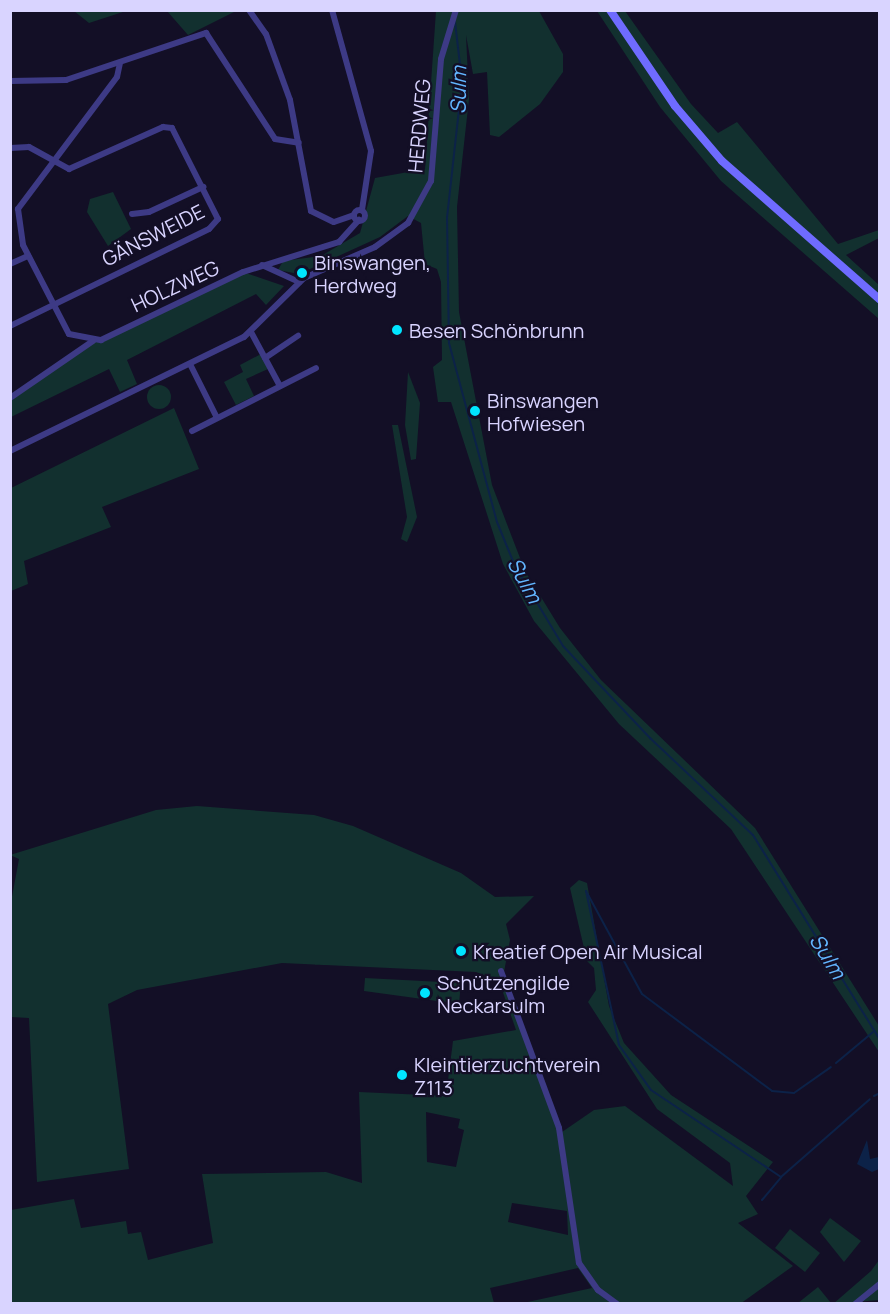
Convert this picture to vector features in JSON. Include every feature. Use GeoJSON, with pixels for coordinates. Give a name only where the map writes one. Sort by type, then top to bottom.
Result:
{"type":"FeatureCollection","features":[{"type":"Feature","properties":{"kind":"main road"},"geometry":{"type":"LineString","coordinates":[[610,10],[675,106],[728,168],[879,300]]}},
{"type":"Feature","properties":{"kind":"street"},"geometry":{"type":"LineString","coordinates":[[249,10],[278,61],[299,143],[311,211],[334,222],[356,218]]}},
{"type":"Feature","properties":{"kind":"street","name":"HOLZWEG"},"geometry":{"type":"LineString","coordinates":[[10,398],[93,341],[262,264],[339,242],[356,218],[365,216],[362,210],[371,150],[332,10]]}},
{"type":"Feature","properties":{"kind":"street","name":"HERDWEG"},"geometry":{"type":"LineString","coordinates":[[10,451],[251,332],[299,282],[387,240],[424,201],[434,168],[441,59],[449,22],[456,10]]}},
{"type":"Feature","properties":{"kind":"street"},"geometry":{"type":"LineString","coordinates":[[10,81],[66,80],[206,33],[275,139],[299,143]]}},
{"type":"Feature","properties":{"kind":"street"},"geometry":{"type":"LineString","coordinates":[[93,341],[69,334],[51,304],[18,232],[19,203],[117,76],[120,63]]}},
{"type":"Feature","properties":{"kind":"street","name":"GÄNSWEIDE"},"geometry":{"type":"LineString","coordinates":[[50,161],[75,168],[167,128],[179,134],[218,219],[214,226],[51,304]]}},
{"type":"Feature","properties":{"kind":"street"},"geometry":{"type":"LineString","coordinates":[[10,148],[28,147],[50,161]]}},
{"type":"Feature","properties":{"kind":"street"},"geometry":{"type":"LineString","coordinates":[[132,214],[149,212],[203,187]]}},
{"type":"Feature","properties":{"kind":"street"},"geometry":{"type":"LineString","coordinates":[[10,203],[19,203]]}},
{"type":"Feature","properties":{"kind":"street"},"geometry":{"type":"LineString","coordinates":[[10,264],[28,256]]}},
{"type":"Feature","properties":{"kind":"street"},"geometry":{"type":"LineString","coordinates":[[262,264],[299,282]]}},
{"type":"Feature","properties":{"kind":"street"},"geometry":{"type":"LineString","coordinates":[[10,326],[51,304]]}},
{"type":"Feature","properties":{"kind":"street"},"geometry":{"type":"LineString","coordinates":[[251,332],[280,386]]}},
{"type":"Feature","properties":{"kind":"street"},"geometry":{"type":"LineString","coordinates":[[265,358],[298,336]]}},
{"type":"Feature","properties":{"kind":"street"},"geometry":{"type":"LineString","coordinates":[[190,364],[217,418]]}},
{"type":"Feature","properties":{"kind":"street"},"geometry":{"type":"LineString","coordinates":[[192,431],[316,368]]}},
{"type":"Feature","properties":{"kind":"street"},"geometry":{"type":"LineString","coordinates":[[501,970],[559,1128],[572,1241],[583,1269],[598,1290],[617,1304]]}},
{"type":"Feature","properties":{"kind":"street"},"geometry":{"type":"LineString","coordinates":[[855,1304],[879,1284]]}},
{"type":"Feature","properties":{"kind":"green space"},"geometry":{"type":"Polygon","coordinates":[[[74,11],[126,11],[89,23],[74,11]]]}},
{"type":"Feature","properties":{"kind":"green space"},"geometry":{"type":"Polygon","coordinates":[[[167,11],[194,12],[236,11],[188,35],[167,11]]]}},
{"type":"Feature","properties":{"kind":"green space"},"geometry":{"type":"Polygon","coordinates":[[[436,11],[539,11],[563,54],[563,72],[540,104],[499,137],[490,135],[487,72],[473,74],[466,35],[469,99],[457,207],[459,312],[492,485],[525,571],[560,628],[601,680],[755,828],[879,1026],[879,1052],[731,829],[619,724],[534,621],[503,564],[451,402],[438,402],[433,367],[442,360],[441,282],[437,269],[425,264],[421,223],[408,216],[380,237],[299,274],[278,270],[283,261],[321,256],[360,233],[375,178],[425,169],[436,11]]]}},
{"type":"Feature","properties":{"kind":"green space"},"geometry":{"type":"Polygon","coordinates":[[[597,11],[625,11],[691,104],[718,133],[737,122],[838,244],[879,230],[879,238],[846,255],[879,285],[879,319],[721,181],[660,107],[597,11]]]}},
{"type":"Feature","properties":{"kind":"green space"},"geometry":{"type":"Polygon","coordinates":[[[113,192],[131,229],[108,246],[87,212],[90,199],[113,192]]]}},
{"type":"Feature","properties":{"kind":"green space"},"geometry":{"type":"Polygon","coordinates":[[[243,272],[284,286],[266,305],[256,294],[127,360],[137,384],[120,392],[109,369],[11,417],[10,401],[93,341],[243,272]]]}},
{"type":"Feature","properties":{"kind":"green space"},"geometry":{"type":"Polygon","coordinates":[[[261,354],[268,369],[246,379],[254,396],[236,405],[224,382],[243,372],[240,365],[261,354]]]}},
{"type":"Feature","properties":{"kind":"green space"},"geometry":{"type":"Polygon","coordinates":[[[408,372],[420,403],[416,459],[411,460],[405,425],[408,372]]]}},
{"type":"Feature","properties":{"kind":"green space"},"geometry":{"type":"Polygon","coordinates":[[[159,385],[167,389],[171,397],[167,405],[159,409],[151,405],[147,397],[151,389],[159,385]]]}},
{"type":"Feature","properties":{"kind":"green space"},"geometry":{"type":"Polygon","coordinates":[[[174,408],[199,469],[102,507],[111,527],[24,561],[28,584],[11,591],[11,488],[174,408]]]}},
{"type":"Feature","properties":{"kind":"green space"},"geometry":{"type":"Polygon","coordinates":[[[392,425],[398,425],[417,517],[407,542],[401,539],[407,517],[392,425]]]}},
{"type":"Feature","properties":{"kind":"green space"},"geometry":{"type":"Polygon","coordinates":[[[197,806],[314,815],[353,826],[461,873],[495,897],[534,896],[506,924],[510,940],[504,972],[562,1132],[594,1110],[625,1106],[733,1186],[730,1163],[657,1109],[588,1002],[596,990],[594,968],[587,961],[570,888],[579,880],[587,883],[609,1006],[624,1043],[671,1095],[773,1162],[746,1196],[758,1214],[738,1223],[793,1266],[740,1304],[523,1303],[592,1288],[578,1268],[490,1288],[494,1303],[11,1303],[11,1210],[74,1199],[81,1228],[126,1221],[128,1234],[141,1232],[148,1260],[213,1243],[202,1174],[326,1172],[362,1183],[359,1092],[446,1096],[453,1041],[516,1030],[499,981],[476,972],[282,963],[137,990],[108,1004],[129,1169],[37,1182],[29,1018],[11,1017],[11,902],[19,859],[10,855],[156,810],[197,806]],[[426,1112],[427,1162],[456,1167],[464,1130],[458,1128],[460,1119],[426,1112]],[[512,1203],[508,1222],[568,1235],[567,1211],[512,1203]]]}},
{"type":"Feature","properties":{"kind":"green space","name":"Schützengilde Neckarsulm"},"geometry":{"type":"Polygon","coordinates":[[[365,978],[461,983],[459,1004],[364,991],[365,978]]]}},
{"type":"Feature","properties":{"kind":"green space"},"geometry":{"type":"Polygon","coordinates":[[[830,1218],[861,1241],[844,1262],[820,1232],[830,1218]]]}},
{"type":"Feature","properties":{"kind":"green space"},"geometry":{"type":"Polygon","coordinates":[[[790,1229],[820,1253],[805,1272],[775,1248],[790,1229]]]}},
{"type":"Feature","properties":{"kind":"green space"},"geometry":{"type":"Polygon","coordinates":[[[879,1260],[879,1300],[833,1304],[871,1271],[879,1260]]]}},
{"type":"Feature","properties":{"kind":"green space"},"geometry":{"type":"Polygon","coordinates":[[[818,1287],[831,1303],[798,1303],[818,1287]]]}},
{"type":"Feature","properties":{"kind":"water"},"geometry":{"type":"Polygon","coordinates":[[[867,1140],[870,1159],[879,1157],[879,1169],[872,1172],[857,1164],[867,1140]]]}},
{"type":"Feature","properties":{"kind":"waterway","name":"Sulm"},"geometry":{"type":"LineString","coordinates":[[455,22],[462,82],[447,217],[449,343],[497,522],[515,566],[563,646],[650,738],[753,835],[880,1040]]}},
{"type":"Feature","properties":{"kind":"waterway"},"geometry":{"type":"LineString","coordinates":[[586,891],[619,1045],[651,1090],[781,1177]]}},
{"type":"Feature","properties":{"kind":"waterway"},"geometry":{"type":"LineString","coordinates":[[586,891],[642,994],[772,1091],[794,1093],[831,1067]]}},
{"type":"Feature","properties":{"kind":"waterway"},"geometry":{"type":"LineString","coordinates":[[836,1063],[873,1032]]}},
{"type":"Feature","properties":{"kind":"waterway"},"geometry":{"type":"LineString","coordinates":[[874,1096],[880,1093]]}},
{"type":"Feature","properties":{"kind":"waterway"},"geometry":{"type":"LineString","coordinates":[[762,1200],[781,1177],[870,1099]]}},
{"type":"Feature","properties":{"kind":"place","name":"Binswangen, Herdweg"},"geometry":{"type":"Point","coordinates":[302,273]}},
{"type":"Feature","properties":{"kind":"place","name":"Besen Schönbrunn"},"geometry":{"type":"Point","coordinates":[397,330]}},
{"type":"Feature","properties":{"kind":"place","name":"Binswangen Hofwiesen"},"geometry":{"type":"Point","coordinates":[475,411]}},
{"type":"Feature","properties":{"kind":"place","name":"Kreatief Open Air Musical"},"geometry":{"type":"Point","coordinates":[461,951]}},
{"type":"Feature","properties":{"kind":"place","name":"Schützengilde Neckarsulm"},"geometry":{"type":"Point","coordinates":[425,993]}},
{"type":"Feature","properties":{"kind":"place","name":"Kleintierzuchtverein Z113"},"geometry":{"type":"Point","coordinates":[402,1075]}}]}
